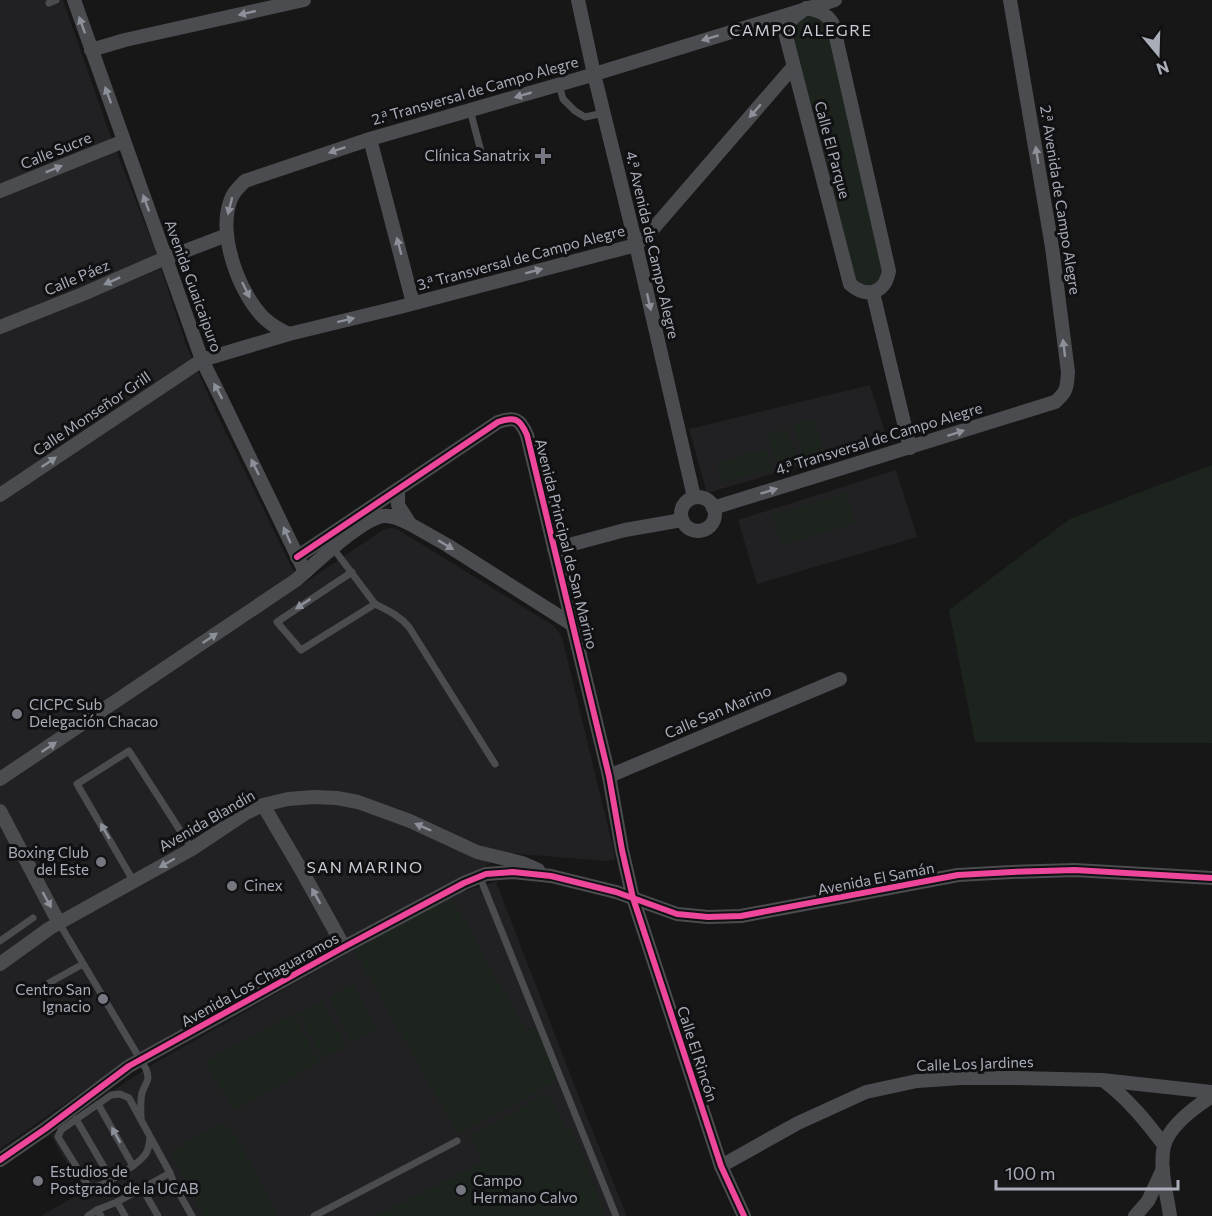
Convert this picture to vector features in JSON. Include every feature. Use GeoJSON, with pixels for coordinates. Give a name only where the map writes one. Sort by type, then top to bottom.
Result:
{"type":"FeatureCollection","features":[{"type":"Feature","properties":{"kind":"street","name":"Avenida Guaicaipuro"},"geometry":{"type":"LineString","coordinates":[[74,0],[202,360],[305,572]]}},
{"type":"Feature","properties":{"kind":"street"},"geometry":{"type":"LineString","coordinates":[[91,50],[125,40],[304,0]]}},
{"type":"Feature","properties":{"kind":"street","name":"4.ª Avenida de Campo Alegre"},"geometry":{"type":"LineString","coordinates":[[578,0],[694,497]]}},
{"type":"Feature","properties":{"kind":"street","name":"2.ª Transversal de Campo Alegre"},"geometry":{"type":"LineString","coordinates":[[227,235],[231,198],[236,189],[245,181],[370,138],[559,85],[805,4],[835,0]]}},
{"type":"Feature","properties":{"kind":"street","name":"2.ª Avenida de Campo Alegre"},"geometry":{"type":"LineString","coordinates":[[1010,0],[1052,247],[1068,372],[1067,387],[1063,395],[1055,402]]}},
{"type":"Feature","properties":{"kind":"street","name":"Calle El Parque"},"geometry":{"type":"LineString","coordinates":[[805,4],[829,17],[833,24],[889,271],[884,284],[873,293],[855,289],[850,284],[793,67],[786,36],[787,27],[805,4]]}},
{"type":"Feature","properties":{"kind":"street","name":"3.ª Transversal de Campo Alegre"},"geometry":{"type":"LineString","coordinates":[[202,360],[289,334],[636,245],[652,230],[793,67]]}},
{"type":"Feature","properties":{"kind":"street"},"geometry":{"type":"LineString","coordinates":[[370,138],[413,303]]}},
{"type":"Feature","properties":{"kind":"street","name":"Calle Sucre"},"geometry":{"type":"LineString","coordinates":[[0,191],[124,141]]}},
{"type":"Feature","properties":{"kind":"street"},"geometry":{"type":"LineString","coordinates":[[166,258],[227,235],[235,267],[250,299],[264,318],[289,334]]}},
{"type":"Feature","properties":{"kind":"street","name":"Calle Páez"},"geometry":{"type":"LineString","coordinates":[[0,327],[166,258]]}},
{"type":"Feature","properties":{"kind":"street"},"geometry":{"type":"LineString","coordinates":[[873,293],[910,448]]}},
{"type":"Feature","properties":{"kind":"street","name":"Calle Monseñor Grill"},"geometry":{"type":"LineString","coordinates":[[0,495],[202,360]]}},
{"type":"Feature","properties":{"kind":"street","name":"4.ª Transversal de Campo Alegre"},"geometry":{"type":"LineString","coordinates":[[713,508],[1055,402]]}},
{"type":"Feature","properties":{"kind":"street","name":"Avenida Principal de San Marino"},"geometry":{"type":"LineString","coordinates":[[297,557],[498,422],[507,418],[520,422],[527,435],[609,776],[633,898]]}},
{"type":"Feature","properties":{"kind":"street"},"geometry":{"type":"LineString","coordinates":[[398,489],[398,505],[411,524]]}},
{"type":"Feature","properties":{"kind":"street"},"geometry":{"type":"LineString","coordinates":[[694,497],[708,500],[713,508],[712,523],[704,529],[689,528],[682,520],[683,506],[694,497]]}},
{"type":"Feature","properties":{"kind":"street","name":"Avenida Principal de San Marino"},"geometry":{"type":"LineString","coordinates":[[0,779],[286,587],[333,548],[379,517],[391,516],[411,524],[573,625]]}},
{"type":"Feature","properties":{"kind":"street"},"geometry":{"type":"LineString","coordinates":[[554,549],[625,530],[682,520]]}},
{"type":"Feature","properties":{"kind":"street","name":"Calle San Marino"},"geometry":{"type":"LineString","coordinates":[[609,776],[840,679]]}},
{"type":"Feature","properties":{"kind":"street","name":"Avenida Blandín"},"geometry":{"type":"LineString","coordinates":[[0,964],[59,923],[192,849],[246,813],[288,799],[314,797],[358,802],[410,821],[477,852],[522,863],[551,876]]}},
{"type":"Feature","properties":{"kind":"street"},"geometry":{"type":"LineString","coordinates":[[263,806],[344,947]]}},
{"type":"Feature","properties":{"kind":"street"},"geometry":{"type":"LineString","coordinates":[[0,811],[59,923]]}},
{"type":"Feature","properties":{"kind":"street"},"geometry":{"type":"LineString","coordinates":[[477,852],[483,859],[485,880]]}},
{"type":"Feature","properties":{"kind":"street","name":"Avenida El Samán"},"geometry":{"type":"LineString","coordinates":[[551,876],[616,892],[677,914],[708,917],[741,916],[958,875],[1075,870],[1212,878]]}},
{"type":"Feature","properties":{"kind":"street","name":"Avenida Los Chaguaramos"},"geometry":{"type":"LineString","coordinates":[[0,1160],[129,1066],[464,883],[513,872],[551,876]]}},
{"type":"Feature","properties":{"kind":"street","name":"Calle El Rincón"},"geometry":{"type":"LineString","coordinates":[[633,898],[722,1166],[744,1216]]}},
{"type":"Feature","properties":{"kind":"street","name":"Calle Los Jardines"},"geometry":{"type":"LineString","coordinates":[[722,1166],[798,1124],[866,1092],[916,1081],[961,1078],[1102,1080],[1212,1094]]}},
{"type":"Feature","properties":{"kind":"street"},"geometry":{"type":"LineString","coordinates":[[1102,1080],[1135,1109],[1164,1145]]}},
{"type":"Feature","properties":{"kind":"street"},"geometry":{"type":"LineString","coordinates":[[1170,1216],[1163,1169],[1164,1145],[1174,1128],[1212,1094]]}},
{"type":"Feature","properties":{"kind":"street"},"geometry":{"type":"LineString","coordinates":[[1134,1216],[1148,1201],[1163,1169]]}},
{"type":"Feature","properties":{"kind":"lane"},"geometry":{"type":"LineString","coordinates":[[559,85],[563,99],[574,111],[585,117],[604,113]]}},
{"type":"Feature","properties":{"kind":"lane"},"geometry":{"type":"LineString","coordinates":[[470,110],[483,159]]}},
{"type":"Feature","properties":{"kind":"lane"},"geometry":{"type":"LineString","coordinates":[[333,548],[375,604],[394,613],[409,627],[495,764]]}},
{"type":"Feature","properties":{"kind":"lane"},"geometry":{"type":"LineString","coordinates":[[352,572],[277,622],[301,651],[375,604]]}},
{"type":"Feature","properties":{"kind":"lane"},"geometry":{"type":"LineString","coordinates":[[134,882],[77,784],[129,751],[192,849]]}},
{"type":"Feature","properties":{"kind":"lane"},"geometry":{"type":"LineString","coordinates":[[485,880],[616,1216]]}},
{"type":"Feature","properties":{"kind":"lane"},"geometry":{"type":"LineString","coordinates":[[0,941],[33,918]]}},
{"type":"Feature","properties":{"kind":"lane"},"geometry":{"type":"LineString","coordinates":[[59,923],[149,1077],[143,1090],[141,1120]]}},
{"type":"Feature","properties":{"kind":"lane"},"geometry":{"type":"LineString","coordinates":[[47,984],[83,964]]}},
{"type":"Feature","properties":{"kind":"lane"},"geometry":{"type":"LineString","coordinates":[[150,1137],[147,1153],[143,1158],[99,1186],[88,1186],[58,1137],[61,1130],[111,1095],[120,1094],[129,1098],[170,1173],[175,1186],[192,1216]]}},
{"type":"Feature","properties":{"kind":"lane"},"geometry":{"type":"LineString","coordinates":[[98,1104],[133,1166]]}},
{"type":"Feature","properties":{"kind":"lane"},"geometry":{"type":"LineString","coordinates":[[76,1119],[111,1179]]}},
{"type":"Feature","properties":{"kind":"lane"},"geometry":{"type":"LineString","coordinates":[[314,1216],[457,1141]]}},
{"type":"Feature","properties":{"kind":"lane"},"geometry":{"type":"LineString","coordinates":[[88,1216],[99,1213],[170,1173]]}},
{"type":"Feature","properties":{"kind":"lane"},"geometry":{"type":"LineString","coordinates":[[142,1188],[158,1216]]}},
{"type":"Feature","properties":{"kind":"lane"},"geometry":{"type":"LineString","coordinates":[[117,1202],[125,1216]]}},
{"type":"Feature","properties":{"kind":"shaded area"},"geometry":{"type":"Polygon","coordinates":[[[0,0],[63,0],[109,132],[154,247],[186,345],[292,568],[303,584],[385,529],[397,529],[554,626],[562,637],[615,856],[614,860],[604,861],[507,853],[476,872],[129,1059],[0,1149],[0,0]]]}},
{"type":"Feature","properties":{"kind":"shaded area"},"geometry":{"type":"Polygon","coordinates":[[[806,8],[829,17],[889,271],[884,284],[855,289],[787,27],[806,8]]]}},
{"type":"Feature","properties":{"kind":"shaded area"},"geometry":{"type":"Polygon","coordinates":[[[870,385],[887,439],[707,493],[689,429],[870,385]]]}},
{"type":"Feature","properties":{"kind":"shaded area"},"geometry":{"type":"Polygon","coordinates":[[[813,419],[825,455],[805,462],[793,425],[813,419]]]}},
{"type":"Feature","properties":{"kind":"shaded area"},"geometry":{"type":"Polygon","coordinates":[[[787,429],[799,466],[779,472],[767,435],[787,429]]]}},
{"type":"Feature","properties":{"kind":"shaded area"},"geometry":{"type":"Polygon","coordinates":[[[766,449],[772,469],[723,483],[717,463],[766,449]]]}},
{"type":"Feature","properties":{"kind":"shaded area"},"geometry":{"type":"Polygon","coordinates":[[[1212,465],[1212,743],[975,742],[949,610],[1070,519],[1212,465]]]}},
{"type":"Feature","properties":{"kind":"shaded area"},"geometry":{"type":"Polygon","coordinates":[[[896,470],[917,537],[757,584],[738,520],[896,470]]]}},
{"type":"Feature","properties":{"kind":"shaded area"},"geometry":{"type":"Polygon","coordinates":[[[847,493],[855,524],[781,545],[772,515],[847,493]]]}},
{"type":"Feature","properties":{"kind":"shaded area"},"geometry":{"type":"Polygon","coordinates":[[[496,882],[627,1216],[41,1216],[82,1192],[51,1135],[63,1127],[62,1124],[155,1063],[450,895],[496,882]]]}},
{"type":"Feature","properties":{"kind":"shaded area"},"geometry":{"type":"Polygon","coordinates":[[[450,895],[526,1031],[537,1026],[558,1080],[458,1135],[354,950],[450,895]]]}},
{"type":"Feature","properties":{"kind":"shaded area"},"geometry":{"type":"Polygon","coordinates":[[[352,984],[377,1029],[353,1042],[329,997],[352,984]]]}},
{"type":"Feature","properties":{"kind":"shaded area"},"geometry":{"type":"Polygon","coordinates":[[[322,1001],[347,1046],[323,1059],[298,1014],[322,1001]]]}},
{"type":"Feature","properties":{"kind":"shaded area"},"geometry":{"type":"Polygon","coordinates":[[[293,1013],[320,1062],[234,1111],[206,1062],[293,1013]]]}},
{"type":"Feature","properties":{"kind":"shaded area"},"geometry":{"type":"Polygon","coordinates":[[[545,1094],[551,1096],[566,1131],[572,1128],[606,1216],[376,1216],[482,1163],[476,1146],[469,1137],[545,1094]]]}},
{"type":"Feature","properties":{"kind":"shaded area"},"geometry":{"type":"Polygon","coordinates":[[[220,1123],[231,1128],[277,1214],[274,1216],[204,1216],[171,1152],[220,1123]]]}},
{"type":"Feature","properties":{"kind":"cycle path"},"geometry":{"type":"LineString","coordinates":[[297,557],[498,422],[513,419],[522,425],[527,435],[609,776],[633,898],[721,1166],[744,1216]]}},
{"type":"Feature","properties":{"kind":"cycle path"},"geometry":{"type":"LineString","coordinates":[[0,1160],[129,1066],[344,947],[464,883],[486,874],[513,872],[551,876],[616,892],[677,914],[708,917],[741,916],[958,875],[1075,870],[1212,878]]}},
{"type":"Feature","properties":{"kind":"place","name":"Clínica Sanatrix"},"geometry":{"type":"Point","coordinates":[543,156]}},
{"type":"Feature","properties":{"kind":"place","name":"CICPC Sub Delegación Chacao"},"geometry":{"type":"Point","coordinates":[17,714]}},
{"type":"Feature","properties":{"kind":"place","name":"Boxing Club del Este"},"geometry":{"type":"Point","coordinates":[101,862]}},
{"type":"Feature","properties":{"kind":"place","name":"Cinex"},"geometry":{"type":"Point","coordinates":[232,886]}},
{"type":"Feature","properties":{"kind":"place","name":"Centro San Ignacio"},"geometry":{"type":"Point","coordinates":[103,999]}},
{"type":"Feature","properties":{"kind":"place","name":"Estudios de Postgrado de la UCAB"},"geometry":{"type":"Point","coordinates":[38,1181]}},
{"type":"Feature","properties":{"kind":"place","name":"Campo Hermano Calvo"},"geometry":{"type":"Point","coordinates":[461,1190]}},
{"type":"Feature","properties":{"kind":"district","name":"CAMPO ALEGRE"},"geometry":{"type":"Point","coordinates":[801,30]}},
{"type":"Feature","properties":{"kind":"district","name":"SAN MARINO"},"geometry":{"type":"Point","coordinates":[365,867]}}]}
